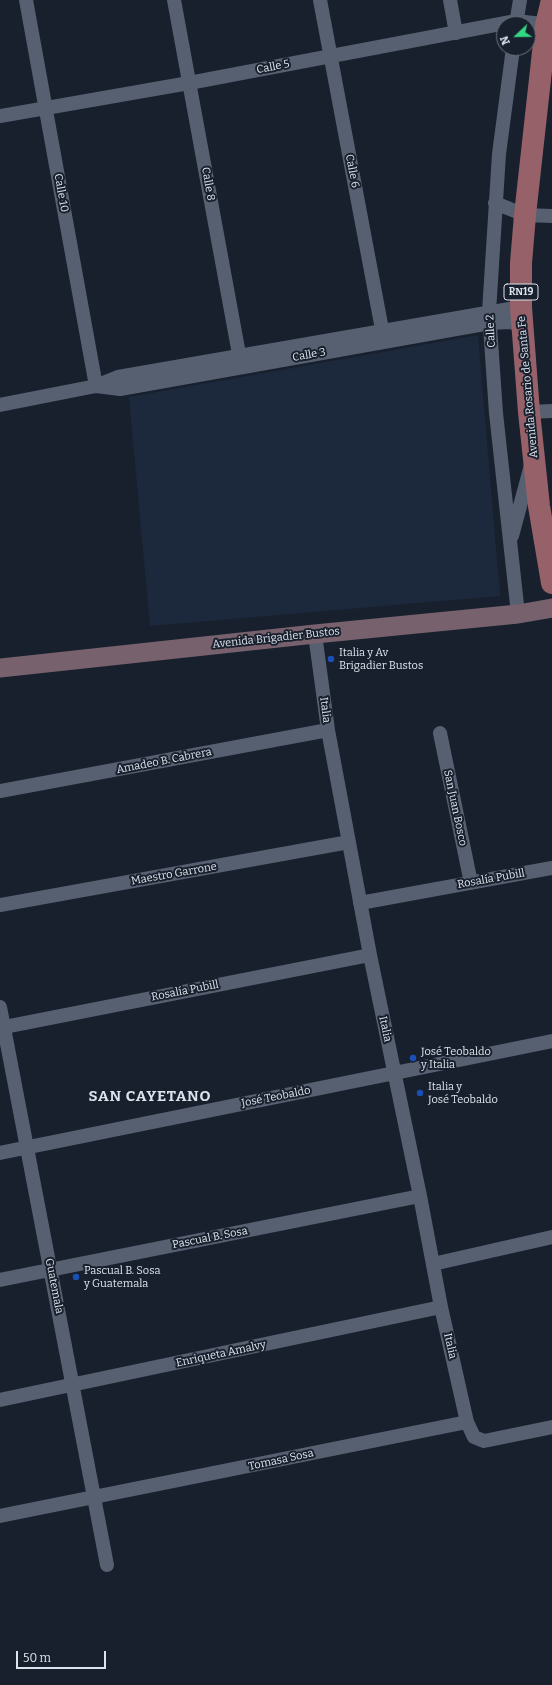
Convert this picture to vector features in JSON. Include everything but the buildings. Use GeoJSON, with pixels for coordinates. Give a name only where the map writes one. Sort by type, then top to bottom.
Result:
{"type":"FeatureCollection","features":[{"type":"Feature","properties":{"kind":"main road","name":"Avenida Rosario de Santa Fe"},"geometry":{"type":"LineString","coordinates":[[552,0],[525,215],[521,263],[522,316],[529,412],[539,506],[552,584]]}},
{"type":"Feature","properties":{"kind":"street","name":"Calle 10"},"geometry":{"type":"LineString","coordinates":[[26,0],[96,386]]}},
{"type":"Feature","properties":{"kind":"street","name":"Calle 8"},"geometry":{"type":"LineString","coordinates":[[174,0],[240,362]]}},
{"type":"Feature","properties":{"kind":"street","name":"Calle 6"},"geometry":{"type":"LineString","coordinates":[[320,0],[383,336]]}},
{"type":"Feature","properties":{"kind":"street"},"geometry":{"type":"LineString","coordinates":[[450,0],[456,33]]}},
{"type":"Feature","properties":{"kind":"street"},"geometry":{"type":"LineString","coordinates":[[517,16],[520,0]]}},
{"type":"Feature","properties":{"kind":"street","name":"Calle 5"},"geometry":{"type":"LineString","coordinates":[[536,24],[549,25]]}},
{"type":"Feature","properties":{"kind":"street","name":"Calle 5"},"geometry":{"type":"LineString","coordinates":[[0,116],[189,83],[496,26]]}},
{"type":"Feature","properties":{"kind":"street","name":"Calle 2"},"geometry":{"type":"LineString","coordinates":[[512,56],[499,154],[495,203],[490,318],[496,413],[518,614]]}},
{"type":"Feature","properties":{"kind":"street"},"geometry":{"type":"LineString","coordinates":[[495,203],[525,215],[552,216]]}},
{"type":"Feature","properties":{"kind":"street","name":"Calle 3"},"geometry":{"type":"LineString","coordinates":[[490,318],[509,322],[522,316]]}},
{"type":"Feature","properties":{"kind":"street","name":"Calle 3"},"geometry":{"type":"LineString","coordinates":[[0,405],[96,386],[118,378],[240,362],[490,318],[522,316]]}},
{"type":"Feature","properties":{"kind":"street"},"geometry":{"type":"LineString","coordinates":[[529,412],[552,411]]}},
{"type":"Feature","properties":{"kind":"street"},"geometry":{"type":"LineString","coordinates":[[510,544],[534,453]]}},
{"type":"Feature","properties":{"kind":"street","name":"Avenida Brigadier Bustos"},"geometry":{"type":"LineString","coordinates":[[0,668],[518,614],[552,608]]}},
{"type":"Feature","properties":{"kind":"street","name":"Italia"},"geometry":{"type":"LineString","coordinates":[[315,634],[328,730],[370,955],[420,1196],[441,1307],[467,1422]]}},
{"type":"Feature","properties":{"kind":"street","name":"Amadeo B. Cabrera"},"geometry":{"type":"LineString","coordinates":[[0,791],[328,730]]}},
{"type":"Feature","properties":{"kind":"street","name":"San Juan Bosco"},"geometry":{"type":"LineString","coordinates":[[440,733],[471,883]]}},
{"type":"Feature","properties":{"kind":"street","name":"Maestro Garrone"},"geometry":{"type":"LineString","coordinates":[[0,906],[349,842]]}},
{"type":"Feature","properties":{"kind":"street","name":"Rosalía Pubill"},"geometry":{"type":"LineString","coordinates":[[360,903],[552,868]]}},
{"type":"Feature","properties":{"kind":"street","name":"Rosalía Pubill"},"geometry":{"type":"LineString","coordinates":[[2,1027],[370,955]]}},
{"type":"Feature","properties":{"kind":"street","name":"Guatemala"},"geometry":{"type":"LineString","coordinates":[[0,1007],[2,1027],[51,1270],[95,1498],[106,1565]]}},
{"type":"Feature","properties":{"kind":"street","name":"José Teobaldo"},"geometry":{"type":"LineString","coordinates":[[0,1153],[552,1041]]}},
{"type":"Feature","properties":{"kind":"street","name":"Pascual B. Sosa"},"geometry":{"type":"LineString","coordinates":[[0,1280],[420,1196]]}},
{"type":"Feature","properties":{"kind":"street"},"geometry":{"type":"LineString","coordinates":[[433,1264],[552,1237]]}},
{"type":"Feature","properties":{"kind":"street","name":"Enriqueta Amalvy"},"geometry":{"type":"LineString","coordinates":[[0,1400],[441,1307]]}},
{"type":"Feature","properties":{"kind":"street"},"geometry":{"type":"LineString","coordinates":[[467,1422],[474,1437],[484,1442],[552,1427]]}},
{"type":"Feature","properties":{"kind":"street","name":"Tomasa Sosa"},"geometry":{"type":"LineString","coordinates":[[0,1516],[467,1422]]}},
{"type":"Feature","properties":{"kind":"shaded area"},"geometry":{"type":"Polygon","coordinates":[[[478,335],[500,596],[150,626],[129,397],[478,335]]]}},
{"type":"Feature","properties":{"kind":"place","name":"Italia y Av Brigadier Bustos"},"geometry":{"type":"Point","coordinates":[331,659]}},
{"type":"Feature","properties":{"kind":"place","name":"José Teobaldo y Italia"},"geometry":{"type":"Point","coordinates":[413,1058]}},
{"type":"Feature","properties":{"kind":"place","name":"Italia y José Teobaldo"},"geometry":{"type":"Point","coordinates":[420,1093]}},
{"type":"Feature","properties":{"kind":"place","name":"Pascual B. Sosa y Guatemala"},"geometry":{"type":"Point","coordinates":[76,1277]}},
{"type":"Feature","properties":{"kind":"district","name":"SAN CAYETANO"},"geometry":{"type":"Point","coordinates":[150,1097]}}]}
